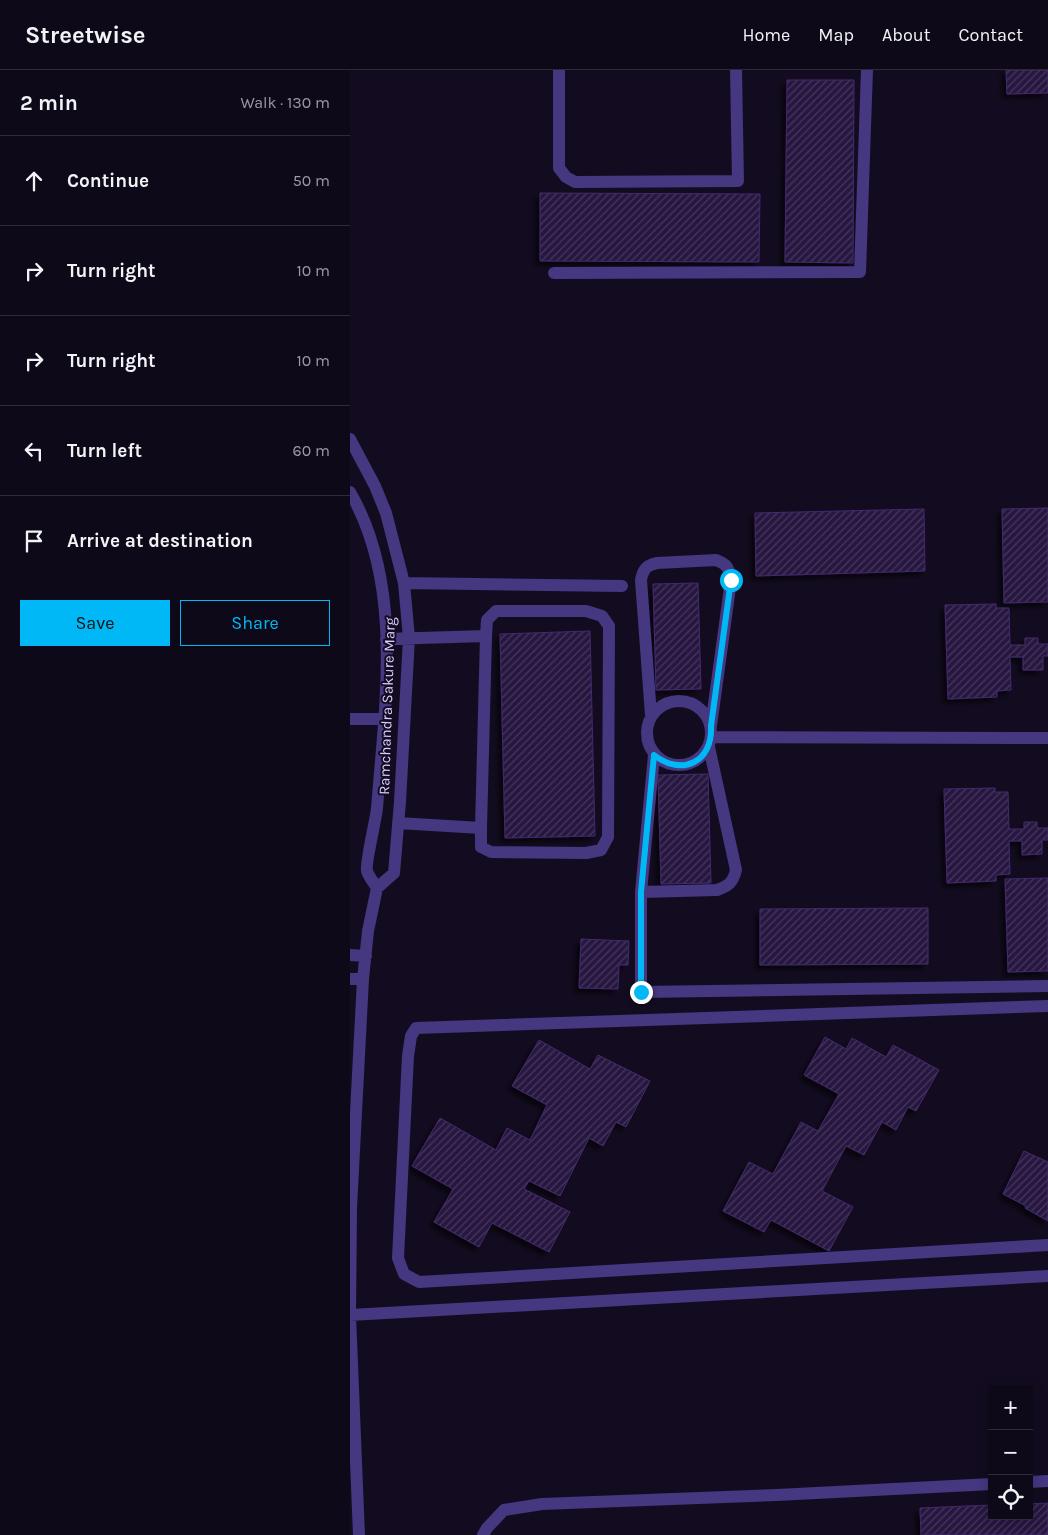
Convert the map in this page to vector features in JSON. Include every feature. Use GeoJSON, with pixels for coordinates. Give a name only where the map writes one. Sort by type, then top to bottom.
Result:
{"type":"FeatureCollection","features":[{"type":"Feature","properties":{"kind":"street"},"geometry":{"type":"LineString","coordinates":[[559,70],[559,168],[566,177],[575,182],[738,181],[736,70]]}},
{"type":"Feature","properties":{"kind":"street"},"geometry":{"type":"LineString","coordinates":[[554,273],[860,272],[867,70]]}},
{"type":"Feature","properties":{"kind":"street","name":"Ramchandra Sakure Marg"},"geometry":{"type":"LineString","coordinates":[[350,439],[375,486],[386,513],[404,583],[409,638],[394,873],[377,888],[367,870],[376,811],[387,663],[386,639],[382,584],[365,521],[350,492]]}},
{"type":"Feature","properties":{"kind":"street"},"geometry":{"type":"LineString","coordinates":[[716,560],[724,563],[729,569],[731,580],[710,737],[702,756],[694,762],[683,766],[673,766],[662,762],[648,746],[646,736],[647,725],[651,715],[641,580],[643,572],[648,565],[657,563],[716,560]]}},
{"type":"Feature","properties":{"kind":"street"},"geometry":{"type":"LineString","coordinates":[[404,583],[622,586]]}},
{"type":"Feature","properties":{"kind":"street"},"geometry":{"type":"LineString","coordinates":[[586,611],[602,616],[609,626],[608,837],[601,850],[586,854],[491,852],[482,847],[486,636],[487,620],[496,612],[586,611]]}},
{"type":"Feature","properties":{"kind":"street"},"geometry":{"type":"LineString","coordinates":[[386,639],[486,636]]}},
{"type":"Feature","properties":{"kind":"street"},"geometry":{"type":"LineString","coordinates":[[641,892],[717,890],[728,886],[734,879],[736,870],[706,716],[690,702],[679,701],[668,702],[651,715]]}},
{"type":"Feature","properties":{"kind":"street"},"geometry":{"type":"LineString","coordinates":[[350,719],[383,719]]}},
{"type":"Feature","properties":{"kind":"street"},"geometry":{"type":"LineString","coordinates":[[710,737],[1048,738]]}},
{"type":"Feature","properties":{"kind":"street"},"geometry":{"type":"LineString","coordinates":[[654,755],[641,892],[641,992],[1048,986]]}},
{"type":"Feature","properties":{"kind":"street"},"geometry":{"type":"LineString","coordinates":[[398,823],[481,828]]}},
{"type":"Feature","properties":{"kind":"street"},"geometry":{"type":"LineString","coordinates":[[360,1535],[350,1316],[356,979],[366,956],[368,931],[377,888]]}},
{"type":"Feature","properties":{"kind":"street"},"geometry":{"type":"LineString","coordinates":[[350,955],[366,956]]}},
{"type":"Feature","properties":{"kind":"street"},"geometry":{"type":"LineString","coordinates":[[1048,1006],[416,1028],[411,1036],[408,1056],[398,1258],[404,1274],[419,1282],[1048,1245]]}},
{"type":"Feature","properties":{"kind":"street"},"geometry":{"type":"LineString","coordinates":[[350,1316],[1048,1276]]}},
{"type":"Feature","properties":{"kind":"street"},"geometry":{"type":"LineString","coordinates":[[1033,1482],[1048,1481]]}},
{"type":"Feature","properties":{"kind":"street"},"geometry":{"type":"LineString","coordinates":[[483,1535],[504,1510],[542,1504],[988,1484]]}},
{"type":"Feature","properties":{"kind":"building"},"geometry":{"type":"Polygon","coordinates":[[[1006,70],[1048,70],[1048,93],[1007,94],[1006,70]]]}},
{"type":"Feature","properties":{"kind":"building"},"geometry":{"type":"Polygon","coordinates":[[[787,80],[854,80],[853,263],[785,262],[787,80]]]}},
{"type":"Feature","properties":{"kind":"building"},"geometry":{"type":"Polygon","coordinates":[[[540,193],[760,194],[759,262],[540,261],[540,193]]]}},
{"type":"Feature","properties":{"kind":"building"},"geometry":{"type":"Polygon","coordinates":[[[1048,508],[1048,602],[1004,603],[1002,509],[1048,508]]]}},
{"type":"Feature","properties":{"kind":"building"},"geometry":{"type":"Polygon","coordinates":[[[924,509],[925,571],[756,576],[755,513],[924,509]]]}},
{"type":"Feature","properties":{"kind":"building"},"geometry":{"type":"Polygon","coordinates":[[[698,583],[701,689],[656,690],[653,584],[698,583]]]}},
{"type":"Feature","properties":{"kind":"building"},"geometry":{"type":"Polygon","coordinates":[[[996,604],[996,608],[1009,608],[1010,645],[1025,645],[1025,638],[1038,638],[1038,644],[1048,644],[1048,656],[1043,656],[1043,670],[1023,670],[1023,657],[1010,657],[1011,690],[997,691],[997,697],[948,699],[945,605],[996,604]]]}},
{"type":"Feature","properties":{"kind":"building"},"geometry":{"type":"Polygon","coordinates":[[[590,631],[595,836],[505,838],[500,634],[590,631]]]}},
{"type":"Feature","properties":{"kind":"building"},"geometry":{"type":"Polygon","coordinates":[[[708,774],[711,883],[661,884],[658,775],[708,774]]]}},
{"type":"Feature","properties":{"kind":"building"},"geometry":{"type":"Polygon","coordinates":[[[995,788],[995,792],[1008,792],[1009,829],[1024,829],[1024,822],[1037,822],[1037,828],[1048,828],[1048,840],[1042,840],[1042,854],[1022,855],[1022,841],[1009,841],[1010,874],[996,875],[996,881],[947,883],[944,789],[995,788]]]}},
{"type":"Feature","properties":{"kind":"building"},"geometry":{"type":"Polygon","coordinates":[[[1048,878],[1048,971],[1008,972],[1005,879],[1048,878]]]}},
{"type":"Feature","properties":{"kind":"building"},"geometry":{"type":"Polygon","coordinates":[[[928,908],[928,964],[760,965],[760,909],[928,908]]]}},
{"type":"Feature","properties":{"kind":"building"},"geometry":{"type":"Polygon","coordinates":[[[581,939],[629,941],[628,965],[619,965],[618,989],[579,988],[581,939]]]}},
{"type":"Feature","properties":{"kind":"building"},"geometry":{"type":"Polygon","coordinates":[[[825,1037],[846,1049],[852,1038],[886,1057],[893,1045],[939,1070],[916,1111],[908,1107],[896,1130],[882,1122],[864,1155],[846,1146],[822,1191],[853,1207],[829,1251],[771,1220],[764,1232],[723,1211],[749,1162],[773,1174],[801,1122],[818,1131],[839,1094],[804,1075],[825,1037]]]}},
{"type":"Feature","properties":{"kind":"building"},"geometry":{"type":"Polygon","coordinates":[[[539,1040],[590,1069],[598,1055],[650,1081],[626,1127],[616,1122],[603,1146],[589,1138],[560,1196],[529,1181],[524,1189],[570,1212],[549,1252],[492,1223],[479,1247],[434,1222],[453,1189],[412,1166],[440,1118],[496,1150],[507,1128],[530,1140],[547,1105],[512,1086],[539,1040]]]}},
{"type":"Feature","properties":{"kind":"building"},"geometry":{"type":"Polygon","coordinates":[[[1024,1151],[1048,1162],[1048,1221],[1025,1208],[1026,1206],[1003,1194],[1024,1151]]]}},
{"type":"Feature","properties":{"kind":"building"},"geometry":{"type":"Polygon","coordinates":[[[1048,1503],[1048,1535],[921,1535],[920,1508],[988,1505],[988,1520],[1033,1520],[1033,1504],[1048,1503]]]}},
{"type":"Feature","properties":{"kind":"route"},"geometry":{"type":"LineString","coordinates":[[641,992],[641,892],[654,755],[662,762],[673,766],[683,766],[694,762],[709,747],[712,737],[711,726],[731,580]]}}]}
